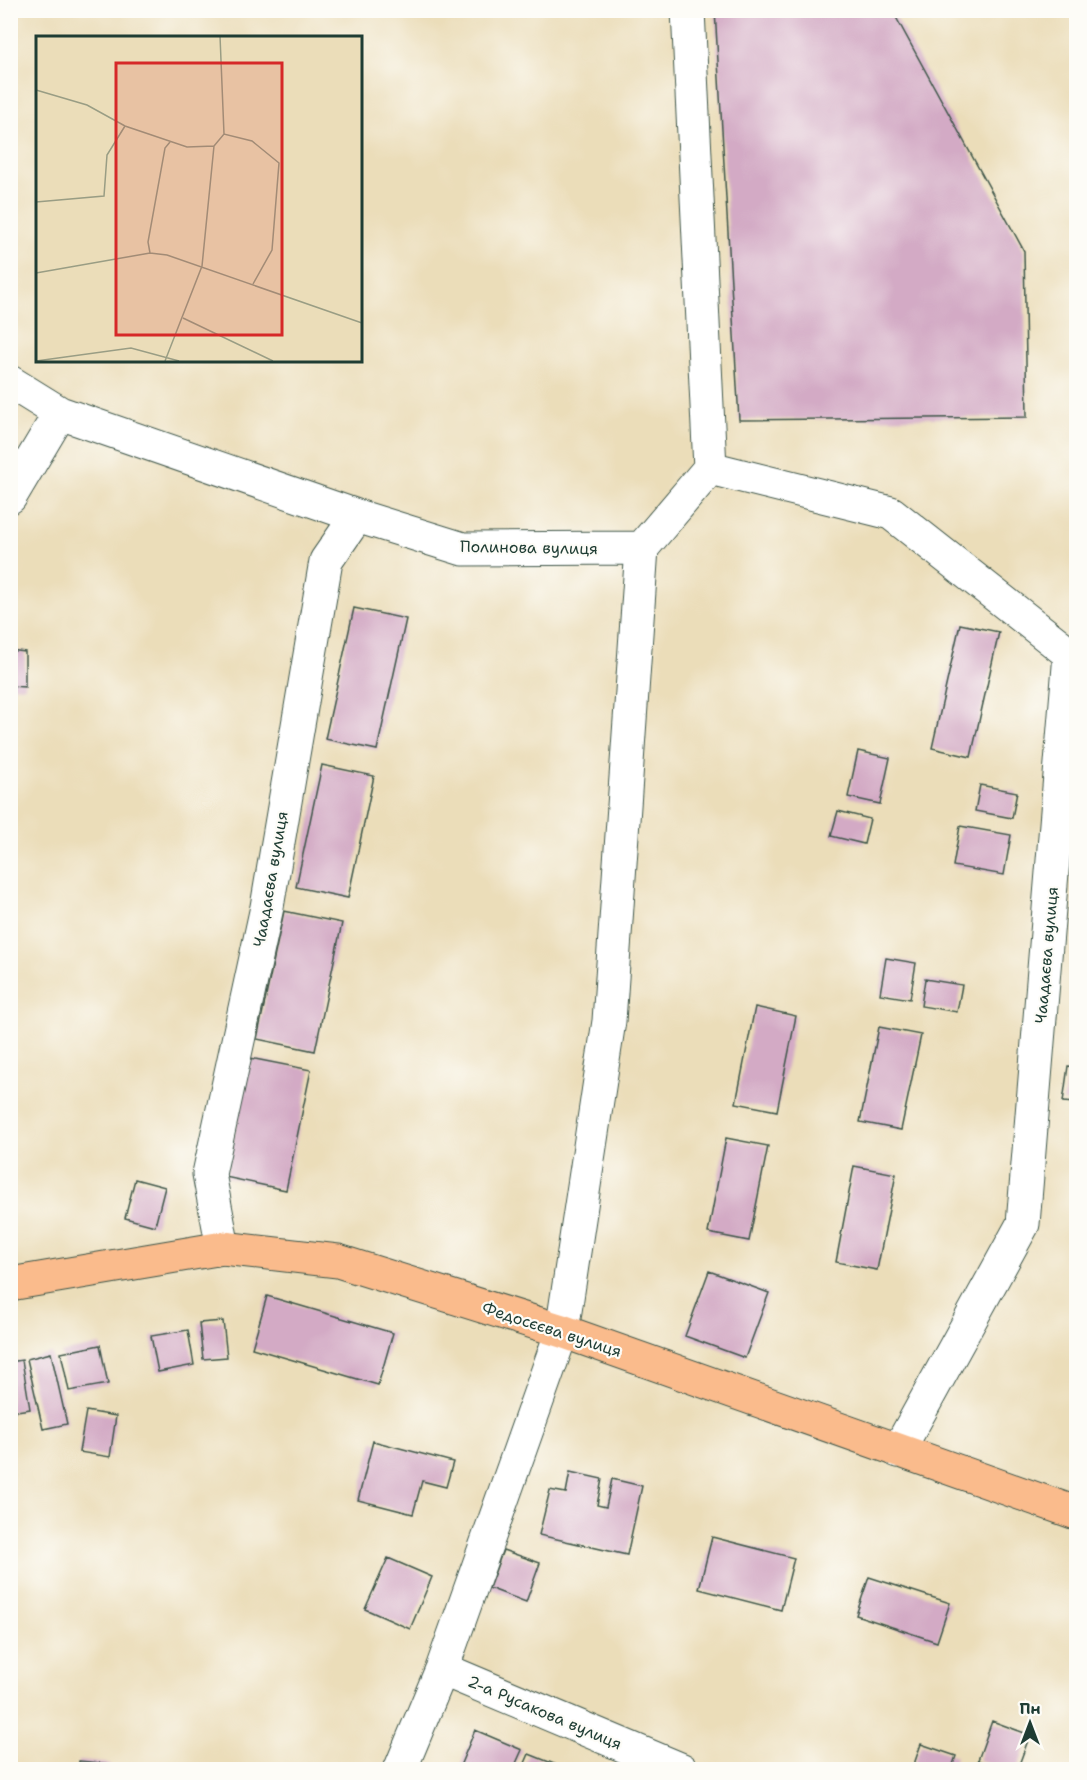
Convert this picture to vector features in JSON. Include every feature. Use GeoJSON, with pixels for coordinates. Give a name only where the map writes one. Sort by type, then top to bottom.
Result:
{"type":"FeatureCollection","features":[{"type":"Feature","properties":{"kind":"main road","name":"Федосєєва вулиця"},"geometry":{"type":"LineString","coordinates":[[10,1284],[223,1248],[338,1261],[562,1331],[1077,1513]]}},
{"type":"Feature","properties":{"kind":"street"},"geometry":{"type":"LineString","coordinates":[[400,1770],[442,1669],[562,1331],[609,1021],[642,548],[710,468],[688,10]]}},
{"type":"Feature","properties":{"kind":"street","name":"Полинова вулиця"},"geometry":{"type":"LineString","coordinates":[[10,382],[60,413],[357,516],[463,549],[642,548]]}},
{"type":"Feature","properties":{"kind":"street"},"geometry":{"type":"LineString","coordinates":[[10,497],[60,413]]}},
{"type":"Feature","properties":{"kind":"street","name":"Чаадаєва вулиця"},"geometry":{"type":"LineString","coordinates":[[710,468],[891,513],[1070,654],[1023,1224],[898,1450]]}},
{"type":"Feature","properties":{"kind":"street","name":"Чаадаєва вулиця"},"geometry":{"type":"LineString","coordinates":[[223,1248],[209,1174],[267,907],[326,561],[357,516]]}},
{"type":"Feature","properties":{"kind":"street","name":"2-а Русакова вулиця"},"geometry":{"type":"LineString","coordinates":[[442,1669],[682,1770]]}},
{"type":"Feature","properties":{"kind":"building"},"geometry":{"type":"Polygon","coordinates":[[[715,10],[892,10],[1024,251],[1027,417],[739,420],[715,10]]]}},
{"type":"Feature","properties":{"kind":"building"},"geometry":{"type":"Polygon","coordinates":[[[354,608],[406,619],[377,750],[325,739],[354,608]]]}},
{"type":"Feature","properties":{"kind":"building"},"geometry":{"type":"Polygon","coordinates":[[[960,624],[999,632],[971,757],[932,748],[960,624]]]}},
{"type":"Feature","properties":{"kind":"building"},"geometry":{"type":"Polygon","coordinates":[[[10,650],[25,652],[25,687],[10,686],[10,650]]]}},
{"type":"Feature","properties":{"kind":"building"},"geometry":{"type":"Polygon","coordinates":[[[858,751],[890,758],[880,804],[848,797],[858,751]]]}},
{"type":"Feature","properties":{"kind":"building"},"geometry":{"type":"Polygon","coordinates":[[[322,765],[374,776],[348,898],[296,887],[322,765]]]}},
{"type":"Feature","properties":{"kind":"building"},"geometry":{"type":"Polygon","coordinates":[[[980,785],[1017,792],[1012,818],[975,811],[980,785]]]}},
{"type":"Feature","properties":{"kind":"building"},"geometry":{"type":"Polygon","coordinates":[[[838,811],[870,819],[864,844],[831,836],[838,811]]]}},
{"type":"Feature","properties":{"kind":"building"},"geometry":{"type":"Polygon","coordinates":[[[960,826],[1011,835],[1004,875],[953,866],[960,826]]]}},
{"type":"Feature","properties":{"kind":"building"},"geometry":{"type":"Polygon","coordinates":[[[284,911],[342,923],[315,1051],[257,1039],[284,911]]]}},
{"type":"Feature","properties":{"kind":"building"},"geometry":{"type":"Polygon","coordinates":[[[886,958],[916,963],[910,999],[880,994],[886,958]]]}},
{"type":"Feature","properties":{"kind":"building"},"geometry":{"type":"Polygon","coordinates":[[[925,979],[962,985],[957,1012],[921,1006],[925,979]]]}},
{"type":"Feature","properties":{"kind":"building"},"geometry":{"type":"Polygon","coordinates":[[[755,1007],[796,1016],[777,1111],[736,1103],[755,1007]]]}},
{"type":"Feature","properties":{"kind":"building"},"geometry":{"type":"Polygon","coordinates":[[[879,1027],[921,1035],[901,1130],[860,1122],[879,1027]]]}},
{"type":"Feature","properties":{"kind":"building"},"geometry":{"type":"Polygon","coordinates":[[[250,1058],[311,1070],[286,1190],[225,1177],[250,1058]]]}},
{"type":"Feature","properties":{"kind":"building"},"geometry":{"type":"Polygon","coordinates":[[[1068,1066],[1076,1067],[1076,1103],[1063,1102],[1068,1066]]]}},
{"type":"Feature","properties":{"kind":"building"},"geometry":{"type":"Polygon","coordinates":[[[726,1138],[768,1146],[749,1241],[708,1233],[726,1138]]]}},
{"type":"Feature","properties":{"kind":"building"},"geometry":{"type":"Polygon","coordinates":[[[854,1166],[896,1174],[877,1270],[836,1262],[854,1166]]]}},
{"type":"Feature","properties":{"kind":"building"},"geometry":{"type":"Polygon","coordinates":[[[135,1179],[165,1187],[155,1226],[125,1218],[135,1179]]]}},
{"type":"Feature","properties":{"kind":"building"},"geometry":{"type":"Polygon","coordinates":[[[709,1271],[769,1293],[745,1358],[685,1336],[709,1271]]]}},
{"type":"Feature","properties":{"kind":"building"},"geometry":{"type":"Polygon","coordinates":[[[267,1296],[393,1333],[378,1385],[252,1348],[267,1296]]]}},
{"type":"Feature","properties":{"kind":"building"},"geometry":{"type":"Polygon","coordinates":[[[223,1321],[227,1357],[203,1359],[199,1323],[223,1321]]]}},
{"type":"Feature","properties":{"kind":"building"},"geometry":{"type":"Polygon","coordinates":[[[188,1330],[194,1365],[158,1372],[151,1336],[188,1330]]]}},
{"type":"Feature","properties":{"kind":"building"},"geometry":{"type":"Polygon","coordinates":[[[100,1345],[108,1384],[69,1391],[61,1353],[100,1345]]]}},
{"type":"Feature","properties":{"kind":"building"},"geometry":{"type":"Polygon","coordinates":[[[51,1353],[67,1424],[43,1429],[27,1359],[51,1353]]]}},
{"type":"Feature","properties":{"kind":"building"},"geometry":{"type":"Polygon","coordinates":[[[22,1360],[30,1409],[10,1412],[10,1362],[22,1360]]]}},
{"type":"Feature","properties":{"kind":"building"},"geometry":{"type":"Polygon","coordinates":[[[86,1411],[116,1416],[110,1457],[79,1452],[86,1411]]]}},
{"type":"Feature","properties":{"kind":"building"},"geometry":{"type":"Polygon","coordinates":[[[373,1441],[453,1462],[446,1487],[422,1481],[413,1514],[358,1500],[373,1441]]]}},
{"type":"Feature","properties":{"kind":"building"},"geometry":{"type":"Polygon","coordinates":[[[570,1472],[602,1479],[597,1505],[606,1507],[612,1479],[642,1486],[627,1555],[539,1535],[550,1490],[566,1493],[570,1472]]]}},
{"type":"Feature","properties":{"kind":"building"},"geometry":{"type":"Polygon","coordinates":[[[712,1537],[794,1558],[781,1610],[699,1589],[712,1537]]]}},
{"type":"Feature","properties":{"kind":"building"},"geometry":{"type":"Polygon","coordinates":[[[503,1550],[540,1563],[526,1602],[489,1588],[503,1550]]]}},
{"type":"Feature","properties":{"kind":"building"},"geometry":{"type":"Polygon","coordinates":[[[388,1558],[432,1577],[410,1629],[365,1609],[388,1558]]]}},
{"type":"Feature","properties":{"kind":"building"},"geometry":{"type":"Polygon","coordinates":[[[869,1577],[950,1603],[937,1642],[856,1615],[869,1577]]]}},
{"type":"Feature","properties":{"kind":"building"},"geometry":{"type":"Polygon","coordinates":[[[992,1721],[1030,1735],[1017,1770],[1004,1770],[978,1760],[992,1721]]]}},
{"type":"Feature","properties":{"kind":"building"},"geometry":{"type":"Polygon","coordinates":[[[475,1730],[522,1750],[513,1770],[467,1770],[460,1766],[475,1730]]]}},
{"type":"Feature","properties":{"kind":"building"},"geometry":{"type":"Polygon","coordinates":[[[921,1744],[956,1756],[951,1770],[912,1770],[921,1744]]]}},
{"type":"Feature","properties":{"kind":"building"},"geometry":{"type":"Polygon","coordinates":[[[529,1754],[567,1769],[567,1770],[522,1770],[529,1754]]]}},
{"type":"Feature","properties":{"kind":"building"},"geometry":{"type":"Polygon","coordinates":[[[79,1761],[110,1764],[110,1770],[78,1770],[79,1761]]]}}]}
